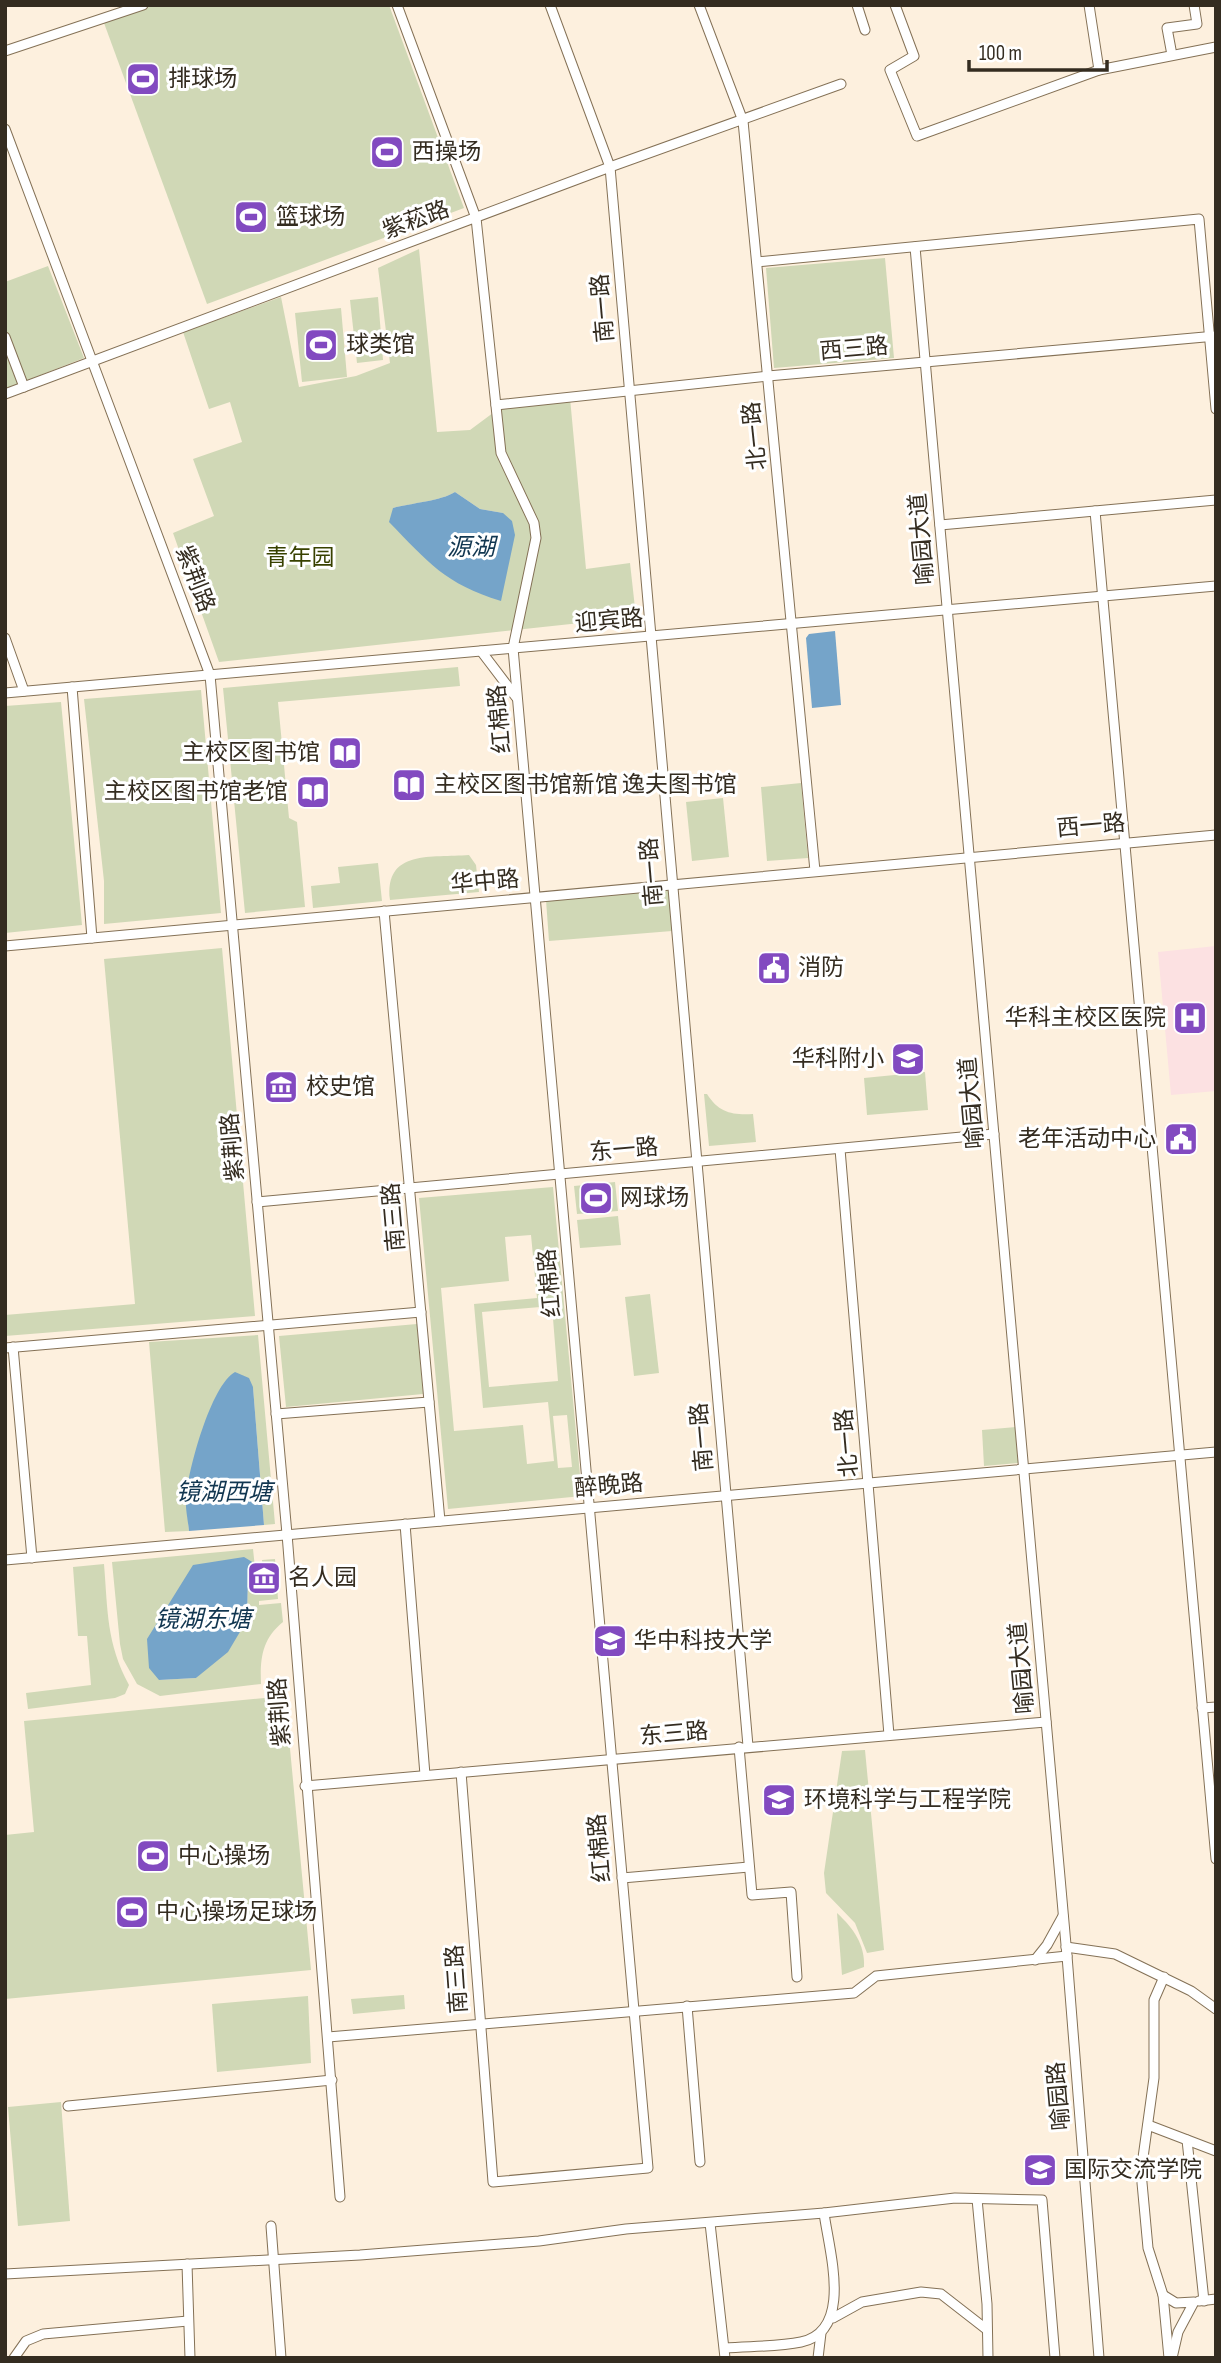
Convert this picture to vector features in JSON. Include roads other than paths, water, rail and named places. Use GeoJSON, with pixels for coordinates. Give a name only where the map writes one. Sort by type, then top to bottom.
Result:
{"type":"FeatureCollection","features":[{"type":"Feature","properties":{"kind":"street"},"geometry":{"type":"LineString","coordinates":[[111,16],[116,5]]}},
{"type":"Feature","properties":{"kind":"street"},"geometry":{"type":"LineString","coordinates":[[5,51],[143,5]]}},
{"type":"Feature","properties":{"kind":"street","name":"红棉路"},"geometry":{"type":"LineString","coordinates":[[397,5],[476,218],[501,453],[530,513],[536,538],[513,648],[648,2168],[493,2182]]}},
{"type":"Feature","properties":{"kind":"street","name":"南一路"},"geometry":{"type":"LineString","coordinates":[[550,5],[610,167],[726,1495],[744,1747],[749,1867],[752,1895],[791,1892],[797,1977]]}},
{"type":"Feature","properties":{"kind":"street","name":"北一路"},"geometry":{"type":"LineString","coordinates":[[699,5],[743,121],[815,871]]}},
{"type":"Feature","properties":{"kind":"street"},"geometry":{"type":"LineString","coordinates":[[857,5],[865,30]]}},
{"type":"Feature","properties":{"kind":"street"},"geometry":{"type":"LineString","coordinates":[[895,5],[914,56],[890,70],[917,136],[1099,69],[1216,47]]}},
{"type":"Feature","properties":{"kind":"street"},"geometry":{"type":"LineString","coordinates":[[1089,5],[1099,69]]}},
{"type":"Feature","properties":{"kind":"street"},"geometry":{"type":"LineString","coordinates":[[1172,55],[1167,28],[1197,24],[1194,5]]}},
{"type":"Feature","properties":{"kind":"street","name":"紫菘路"},"geometry":{"type":"LineString","coordinates":[[5,394],[610,167],[841,84]]}},
{"type":"Feature","properties":{"kind":"street","name":"紫荆路"},"geometry":{"type":"LineString","coordinates":[[5,129],[210,675],[287,1534],[305,1786],[340,2197]]}},
{"type":"Feature","properties":{"kind":"street"},"geometry":{"type":"LineString","coordinates":[[757,261],[1199,219],[1212,337],[1216,409]]}},
{"type":"Feature","properties":{"kind":"street","name":"喻园大道"},"geometry":{"type":"LineString","coordinates":[[915,247],[1067,1952]]}},
{"type":"Feature","properties":{"kind":"street"},"geometry":{"type":"LineString","coordinates":[[5,337],[24,387]]}},
{"type":"Feature","properties":{"kind":"street","name":"西三路"},"geometry":{"type":"LineString","coordinates":[[496,405],[768,376],[1212,337]]}},
{"type":"Feature","properties":{"kind":"street"},"geometry":{"type":"LineString","coordinates":[[940,525],[1216,500]]}},
{"type":"Feature","properties":{"kind":"street"},"geometry":{"type":"LineString","coordinates":[[1096,511],[1216,1859]]}},
{"type":"Feature","properties":{"kind":"street","name":"迎宾路"},"geometry":{"type":"LineString","coordinates":[[5,693],[1216,586]]}},
{"type":"Feature","properties":{"kind":"street"},"geometry":{"type":"LineString","coordinates":[[5,638],[23,691]]}},
{"type":"Feature","properties":{"kind":"street"},"geometry":{"type":"LineString","coordinates":[[481,651],[517,698]]}},
{"type":"Feature","properties":{"kind":"street"},"geometry":{"type":"LineString","coordinates":[[72,687],[92,938]]}},
{"type":"Feature","properties":{"kind":"street","name":"西一路"},"geometry":{"type":"LineString","coordinates":[[969,857],[1216,835]]}},
{"type":"Feature","properties":{"kind":"street","name":"华中路"},"geometry":{"type":"LineString","coordinates":[[5,946],[969,857]]}},
{"type":"Feature","properties":{"kind":"street","name":"南三路"},"geometry":{"type":"LineString","coordinates":[[384,911],[440,1521]]}},
{"type":"Feature","properties":{"kind":"street","name":"东一路"},"geometry":{"type":"LineString","coordinates":[[257,1202],[994,1134]]}},
{"type":"Feature","properties":{"kind":"street","name":"北一路"},"geometry":{"type":"LineString","coordinates":[[840,1149],[889,1735]]}},
{"type":"Feature","properties":{"kind":"street"},"geometry":{"type":"LineString","coordinates":[[32,1558],[9,1347],[422,1312]]}},
{"type":"Feature","properties":{"kind":"street"},"geometry":{"type":"LineString","coordinates":[[276,1414],[429,1402]]}},
{"type":"Feature","properties":{"kind":"street","name":"醉晚路"},"geometry":{"type":"LineString","coordinates":[[5,1560],[1216,1452]]}},
{"type":"Feature","properties":{"kind":"street"},"geometry":{"type":"LineString","coordinates":[[405,1524],[425,1775]]}},
{"type":"Feature","properties":{"kind":"street"},"geometry":{"type":"LineString","coordinates":[[1202,1708],[1216,1707]]}},
{"type":"Feature","properties":{"kind":"street","name":"东三路"},"geometry":{"type":"LineString","coordinates":[[305,1786],[1046,1722]]}},
{"type":"Feature","properties":{"kind":"street","name":"南三路"},"geometry":{"type":"LineString","coordinates":[[461,1772],[493,2182]]}},
{"type":"Feature","properties":{"kind":"street"},"geometry":{"type":"LineString","coordinates":[[622,1878],[749,1867]]}},
{"type":"Feature","properties":{"kind":"street"},"geometry":{"type":"LineString","coordinates":[[1035,1960],[1047,1945],[1063,1914]]}},
{"type":"Feature","properties":{"kind":"street"},"geometry":{"type":"LineString","coordinates":[[328,2037],[854,1993],[876,1976],[1035,1960],[1067,1952],[1115,1954],[1164,1977],[1216,2009]]}},
{"type":"Feature","properties":{"kind":"street","name":"喻园路"},"geometry":{"type":"LineString","coordinates":[[1067,1952],[1099,2358]]}},
{"type":"Feature","properties":{"kind":"street"},"geometry":{"type":"LineString","coordinates":[[1164,1977],[1154,2000],[1154,2078],[1142,2172],[1148,2248],[1163,2295],[1170,2358]]}},
{"type":"Feature","properties":{"kind":"street"},"geometry":{"type":"LineString","coordinates":[[687,2006],[701,2162]]}},
{"type":"Feature","properties":{"kind":"street"},"geometry":{"type":"LineString","coordinates":[[68,2106],[332,2080]]}},
{"type":"Feature","properties":{"kind":"street"},"geometry":{"type":"LineString","coordinates":[[1148,2125],[1216,2151]]}},
{"type":"Feature","properties":{"kind":"street"},"geometry":{"type":"LineString","coordinates":[[1170,2358],[1178,2332],[1199,2301],[1187,2140]]}},
{"type":"Feature","properties":{"kind":"street"},"geometry":{"type":"LineString","coordinates":[[5,2274],[274,2260],[539,2241],[606,2231],[824,2213],[955,2198],[1042,2200],[1055,2358]]}},
{"type":"Feature","properties":{"kind":"street"},"geometry":{"type":"LineString","coordinates":[[977,2199],[987,2305],[988,2358]]}},
{"type":"Feature","properties":{"kind":"street"},"geometry":{"type":"LineString","coordinates":[[824,2213],[834,2295],[833,2318]]}},
{"type":"Feature","properties":{"kind":"street"},"geometry":{"type":"LineString","coordinates":[[710,2222],[725,2353],[802,2342],[821,2333],[833,2318],[862,2302],[922,2292],[941,2294],[986,2329]]}},
{"type":"Feature","properties":{"kind":"street"},"geometry":{"type":"LineString","coordinates":[[271,2226],[282,2358]]}},
{"type":"Feature","properties":{"kind":"street"},"geometry":{"type":"LineString","coordinates":[[187,2264],[190,2358]]}},
{"type":"Feature","properties":{"kind":"street"},"geometry":{"type":"LineString","coordinates":[[1163,2295],[1176,2303],[1216,2300]]}},
{"type":"Feature","properties":{"kind":"street"},"geometry":{"type":"LineString","coordinates":[[14,2358],[26,2341],[43,2333],[188,2321]]}},
{"type":"Feature","properties":{"kind":"street"},"geometry":{"type":"LineString","coordinates":[[817,2358],[821,2333]]}},
{"type":"Feature","properties":{"kind":"water","name":"源湖"},"geometry":{"type":"Polygon","coordinates":[[[455,492],[480,509],[503,513],[512,521],[515,535],[501,601],[451,579],[427,560],[389,522],[393,508],[434,500],[455,492]]]}},
{"type":"Feature","properties":{"kind":"water"},"geometry":{"type":"Polygon","coordinates":[[[835,631],[841,705],[812,708],[806,638],[809,634],[835,631]]]}},
{"type":"Feature","properties":{"kind":"water","name":"镜湖西塘"},"geometry":{"type":"Polygon","coordinates":[[[235,1372],[249,1378],[253,1387],[264,1525],[189,1531],[186,1498],[196,1449],[209,1410],[226,1380],[235,1372]]]}},
{"type":"Feature","properties":{"kind":"water","name":"镜湖东塘"},"geometry":{"type":"Polygon","coordinates":[[[244,1557],[254,1563],[248,1576],[247,1620],[228,1652],[196,1678],[159,1680],[149,1668],[147,1639],[193,1565],[244,1557]]]}},
{"type":"Feature","properties":{"kind":"place","name":"排球场"},"geometry":{"type":"Point","coordinates":[143,79]}},
{"type":"Feature","properties":{"kind":"place","name":"西操场"},"geometry":{"type":"Point","coordinates":[387,152]}},
{"type":"Feature","properties":{"kind":"place","name":"篮球场"},"geometry":{"type":"Point","coordinates":[251,217]}},
{"type":"Feature","properties":{"kind":"place","name":"球类馆"},"geometry":{"type":"Point","coordinates":[321,345]}},
{"type":"Feature","properties":{"kind":"place","name":"主校区图书馆"},"geometry":{"type":"Point","coordinates":[345,753]}},
{"type":"Feature","properties":{"kind":"place","name":"主校区图书馆新馆 逸夫图书馆"},"geometry":{"type":"Point","coordinates":[409,785]}},
{"type":"Feature","properties":{"kind":"place","name":"主校区图书馆老馆"},"geometry":{"type":"Point","coordinates":[313,792]}},
{"type":"Feature","properties":{"kind":"place","name":"消防"},"geometry":{"type":"Point","coordinates":[774,968]}},
{"type":"Feature","properties":{"kind":"place","name":"华科主校区医院"},"geometry":{"type":"Point","coordinates":[1190,1018]}},
{"type":"Feature","properties":{"kind":"place","name":"华科附小"},"geometry":{"type":"Point","coordinates":[908,1059]}},
{"type":"Feature","properties":{"kind":"place","name":"校史馆"},"geometry":{"type":"Point","coordinates":[281,1087]}},
{"type":"Feature","properties":{"kind":"place","name":"老年活动中心"},"geometry":{"type":"Point","coordinates":[1181,1139]}},
{"type":"Feature","properties":{"kind":"place","name":"网球场"},"geometry":{"type":"Point","coordinates":[596,1198]}},
{"type":"Feature","properties":{"kind":"place","name":"名人园"},"geometry":{"type":"Point","coordinates":[264,1578]}},
{"type":"Feature","properties":{"kind":"place","name":"华中科技大学"},"geometry":{"type":"Point","coordinates":[610,1641]}},
{"type":"Feature","properties":{"kind":"place","name":"环境科学与工程学院"},"geometry":{"type":"Point","coordinates":[779,1800]}},
{"type":"Feature","properties":{"kind":"place","name":"中心操场"},"geometry":{"type":"Point","coordinates":[153,1856]}},
{"type":"Feature","properties":{"kind":"place","name":"中心操场足球场"},"geometry":{"type":"Point","coordinates":[132,1912]}},
{"type":"Feature","properties":{"kind":"place","name":"国际交流学院"},"geometry":{"type":"Point","coordinates":[1040,2170]}},
{"type":"Feature","properties":{"kind":"park label","name":"青年园"},"geometry":{"type":"Point","coordinates":[300,558]}}]}
